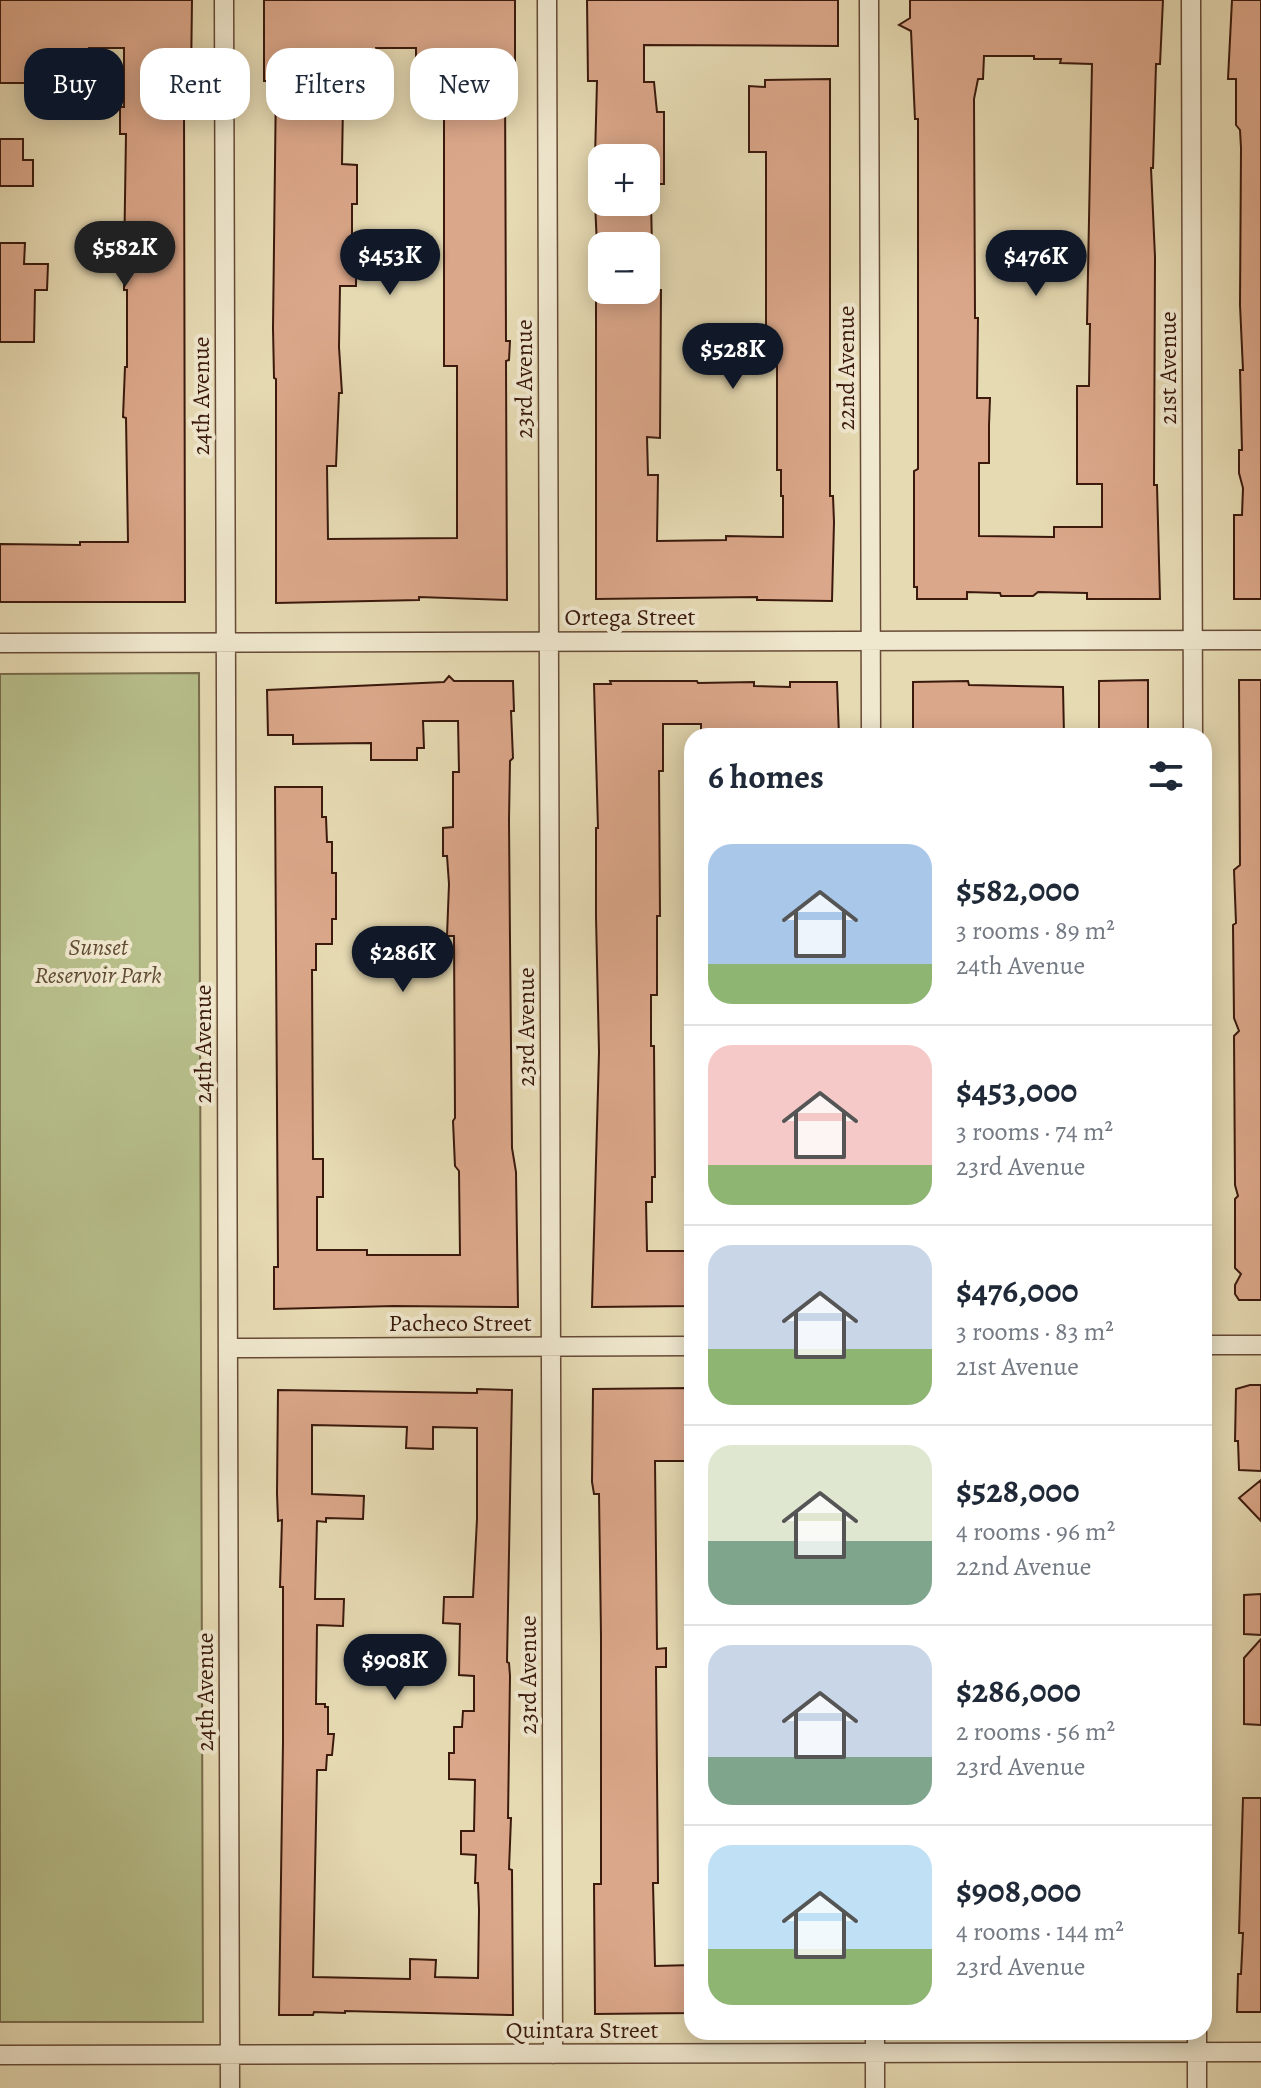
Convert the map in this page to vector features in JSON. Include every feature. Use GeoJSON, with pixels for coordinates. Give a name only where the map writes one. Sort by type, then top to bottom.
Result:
{"type":"FeatureCollection","features":[{"type":"Feature","properties":{"kind":"street","name":"24th Avenue"},"geometry":{"type":"LineString","coordinates":[[224,0],[230,2088]]}},
{"type":"Feature","properties":{"kind":"street","name":"23rd Avenue"},"geometry":{"type":"LineString","coordinates":[[547,0],[553,2054]]}},
{"type":"Feature","properties":{"kind":"street","name":"22nd Avenue"},"geometry":{"type":"LineString","coordinates":[[869,0],[871,728]]}},
{"type":"Feature","properties":{"kind":"street","name":"21st Avenue"},"geometry":{"type":"LineString","coordinates":[[1191,0],[1193,728]]}},
{"type":"Feature","properties":{"kind":"street","name":"Ortega Street"},"geometry":{"type":"LineString","coordinates":[[0,643],[1261,640]]}},
{"type":"Feature","properties":{"kind":"street"},"geometry":{"type":"LineString","coordinates":[[1212,1345],[1261,1345]]}},
{"type":"Feature","properties":{"kind":"street","name":"Pacheco Street"},"geometry":{"type":"LineString","coordinates":[[228,1348],[684,1346]]}},
{"type":"Feature","properties":{"kind":"street"},"geometry":{"type":"LineString","coordinates":[[875,2040],[875,2088]]}},
{"type":"Feature","properties":{"kind":"street"},"geometry":{"type":"LineString","coordinates":[[1197,2040],[1197,2088]]}},
{"type":"Feature","properties":{"kind":"street","name":"Quintara Street"},"geometry":{"type":"LineString","coordinates":[[0,2055],[1261,2052]]}},
{"type":"Feature","properties":{"kind":"green space","name":"Sunset Reservoir Park"},"geometry":{"type":"Polygon","coordinates":[[[199,673],[203,2022],[0,2022],[0,674],[199,673]]]}},
{"type":"Feature","properties":{"kind":"building"},"geometry":{"type":"Polygon","coordinates":[[[0,0],[192,0],[191,48],[140,48],[140,120],[184,120],[185,602],[0,602],[0,544],[128,542],[126,418],[123,417],[127,367],[127,290],[124,290],[126,134],[120,134],[120,120],[124,120],[124,48],[24,48],[24,83],[0,83],[0,0]]]}},
{"type":"Feature","properties":{"kind":"building"},"geometry":{"type":"Polygon","coordinates":[[[264,0],[515,0],[515,48],[266,48],[266,81],[264,0]]]}},
{"type":"Feature","properties":{"kind":"building"},"geometry":{"type":"Polygon","coordinates":[[[587,0],[838,0],[838,46],[644,45],[644,82],[654,82],[657,112],[664,112],[664,184],[660,184],[660,144],[595,144],[597,81],[588,81],[587,0]]]}},
{"type":"Feature","properties":{"kind":"building"},"geometry":{"type":"Polygon","coordinates":[[[910,0],[1163,0],[1160,64],[1156,64],[1151,168],[1155,257],[1154,485],[1157,485],[1160,599],[1087,599],[1087,593],[1038,592],[1033,596],[1001,596],[1000,593],[967,592],[967,599],[917,599],[917,587],[914,587],[914,471],[918,469],[918,119],[915,119],[911,31],[899,25],[910,18],[910,0]],[[984,56],[983,79],[978,79],[974,99],[977,398],[990,398],[989,463],[979,463],[979,536],[1054,537],[1054,527],[1102,527],[1102,484],[1077,484],[1077,386],[1089,386],[1090,324],[1087,324],[1092,64],[1060,63],[1061,59],[1034,59],[1034,56],[984,56]]]}},
{"type":"Feature","properties":{"kind":"building"},"geometry":{"type":"Polygon","coordinates":[[[1232,0],[1261,0],[1261,599],[1234,599],[1234,515],[1242,515],[1239,450],[1242,450],[1240,370],[1243,370],[1240,305],[1241,148],[1240,130],[1236,125],[1236,79],[1228,79],[1232,0]]]}},
{"type":"Feature","properties":{"kind":"building"},"geometry":{"type":"Polygon","coordinates":[[[830,79],[832,601],[757,600],[757,597],[596,599],[596,304],[660,304],[661,290],[660,438],[647,437],[648,475],[658,475],[657,541],[726,540],[726,536],[783,537],[781,470],[777,470],[777,365],[772,366],[772,340],[766,340],[766,152],[749,152],[749,86],[765,87],[765,80],[830,79]]]}},
{"type":"Feature","properties":{"kind":"building"},"geometry":{"type":"Polygon","coordinates":[[[276,120],[343,120],[342,164],[357,165],[357,204],[352,204],[352,266],[356,266],[356,286],[340,286],[342,393],[339,393],[336,466],[327,466],[328,539],[457,538],[457,366],[444,366],[444,120],[505,120],[506,341],[510,341],[509,360],[506,361],[507,600],[419,597],[419,600],[276,603],[276,379],[273,328],[276,120]]]}},
{"type":"Feature","properties":{"kind":"building"},"geometry":{"type":"Polygon","coordinates":[[[0,139],[23,139],[23,160],[33,160],[33,186],[0,186],[0,139]]]}},
{"type":"Feature","properties":{"kind":"building"},"geometry":{"type":"Polygon","coordinates":[[[596,216],[651,216],[652,232],[596,232],[596,216]]]}},
{"type":"Feature","properties":{"kind":"building"},"geometry":{"type":"Polygon","coordinates":[[[0,243],[25,243],[24,264],[48,264],[47,290],[35,290],[34,342],[0,342],[0,243]]]}},
{"type":"Feature","properties":{"kind":"building"},"geometry":{"type":"Polygon","coordinates":[[[449,676],[454,681],[513,681],[509,820],[512,1148],[516,1172],[518,1307],[274,1309],[274,1267],[278,1267],[275,787],[322,787],[322,817],[326,817],[327,842],[332,842],[332,873],[336,873],[336,919],[332,919],[332,944],[316,944],[316,970],[312,970],[313,1159],[323,1159],[323,1197],[317,1197],[317,1250],[367,1250],[367,1255],[460,1255],[459,1171],[455,1166],[453,1121],[454,936],[447,936],[449,884],[447,856],[443,856],[443,828],[453,827],[453,772],[459,772],[458,721],[423,721],[424,748],[417,748],[417,760],[371,760],[371,743],[293,744],[293,735],[268,735],[267,690],[444,682],[449,676]]]}},
{"type":"Feature","properties":{"kind":"building"},"geometry":{"type":"Polygon","coordinates":[[[1148,680],[1148,728],[1099,728],[1099,681],[1148,680]]]}},
{"type":"Feature","properties":{"kind":"building"},"geometry":{"type":"Polygon","coordinates":[[[1239,680],[1261,680],[1261,1300],[1239,1300],[1235,1294],[1235,1285],[1241,1274],[1235,1268],[1235,1199],[1238,1196],[1235,1185],[1234,1036],[1239,1031],[1234,1018],[1233,925],[1236,923],[1234,870],[1240,865],[1239,680]]]}},
{"type":"Feature","properties":{"kind":"building"},"geometry":{"type":"Polygon","coordinates":[[[610,681],[697,681],[754,682],[754,686],[790,687],[790,682],[837,682],[839,728],[701,728],[701,724],[663,724],[663,771],[659,771],[657,995],[651,995],[655,1177],[652,1177],[652,1202],[646,1202],[647,1251],[684,1251],[684,1306],[592,1307],[599,1052],[594,684],[611,684],[610,681]]]}},
{"type":"Feature","properties":{"kind":"building"},"geometry":{"type":"Polygon","coordinates":[[[968,681],[969,685],[1063,687],[1064,728],[913,728],[913,682],[968,681]]]}},
{"type":"Feature","properties":{"kind":"building"},"geometry":{"type":"Polygon","coordinates":[[[1261,1385],[1261,1471],[1239,1470],[1238,1441],[1235,1441],[1236,1389],[1261,1385]]]}},
{"type":"Feature","properties":{"kind":"building"},"geometry":{"type":"Polygon","coordinates":[[[684,1388],[684,1461],[655,1461],[657,1649],[666,1648],[666,1667],[656,1667],[658,1883],[653,1883],[655,1966],[684,1965],[684,2013],[595,2014],[594,1884],[601,1884],[601,1636],[599,1494],[594,1494],[592,1482],[593,1389],[684,1388]]]}},
{"type":"Feature","properties":{"kind":"building"},"geometry":{"type":"Polygon","coordinates":[[[477,1389],[512,1390],[507,1662],[510,1676],[508,1818],[511,1818],[509,1869],[512,1870],[513,2015],[345,2011],[279,2015],[283,1587],[280,1587],[282,1520],[278,1521],[277,1493],[278,1390],[477,1393],[477,1389]],[[312,1425],[312,1494],[364,1496],[363,1519],[326,1518],[326,1522],[317,1521],[315,1599],[344,1599],[343,1626],[317,1625],[316,1704],[328,1707],[328,1734],[334,1734],[332,1755],[327,1755],[326,1770],[317,1770],[313,1977],[410,1979],[410,1959],[436,1960],[435,1977],[478,1978],[476,1855],[461,1854],[461,1831],[474,1831],[475,1780],[449,1779],[449,1753],[454,1753],[454,1727],[462,1727],[463,1711],[474,1711],[474,1676],[459,1675],[460,1624],[443,1623],[444,1597],[473,1597],[477,1428],[433,1427],[433,1449],[406,1448],[407,1427],[312,1425]]]}},
{"type":"Feature","properties":{"kind":"building"},"geometry":{"type":"Polygon","coordinates":[[[1261,1480],[1261,1521],[1239,1498],[1261,1480]]]}},
{"type":"Feature","properties":{"kind":"building"},"geometry":{"type":"Polygon","coordinates":[[[1261,1594],[1261,1635],[1244,1634],[1244,1595],[1261,1594]]]}},
{"type":"Feature","properties":{"kind":"building"},"geometry":{"type":"Polygon","coordinates":[[[1261,1639],[1261,1725],[1244,1724],[1244,1658],[1261,1639]]]}},
{"type":"Feature","properties":{"kind":"building"},"geometry":{"type":"Polygon","coordinates":[[[1243,1798],[1261,1798],[1261,2012],[1237,2012],[1243,1933],[1239,1933],[1243,1798]]]}}]}
